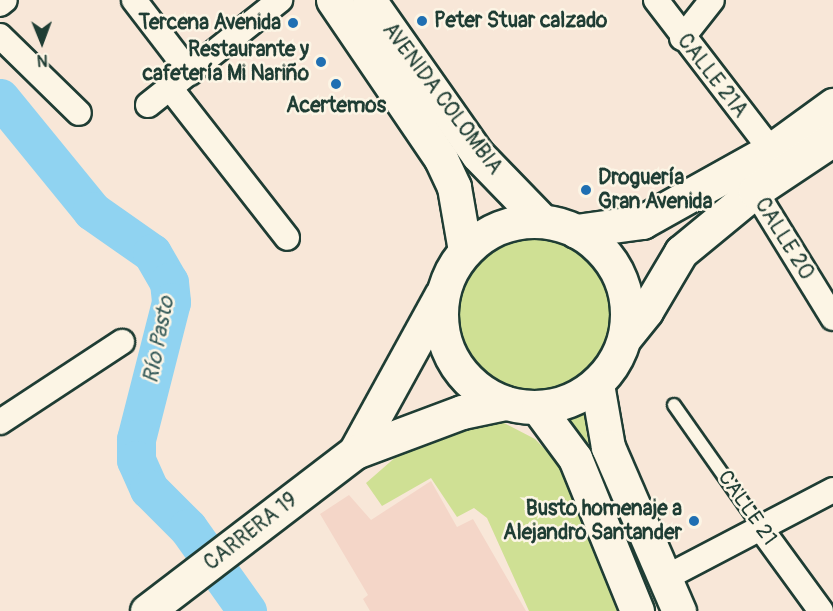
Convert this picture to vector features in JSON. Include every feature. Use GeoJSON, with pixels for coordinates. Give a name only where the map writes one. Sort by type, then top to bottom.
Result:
{"type":"FeatureCollection","features":[{"type":"Feature","properties":{"kind":"main road","name":"AVENIDA COLOMBIA"},"geometry":{"type":"LineString","coordinates":[[333,0],[441,159],[454,187],[465,251]]}},
{"type":"Feature","properties":{"kind":"main road","name":"AVENIDA COLOMBIA"},"geometry":{"type":"LineString","coordinates":[[369,0],[478,155],[542,221]]}},
{"type":"Feature","properties":{"kind":"main road"},"geometry":{"type":"LineString","coordinates":[[576,231],[642,222],[771,150],[833,105]]}},
{"type":"Feature","properties":{"kind":"main road"},"geometry":{"type":"LineString","coordinates":[[626,336],[628,305],[620,275],[602,249],[576,231],[542,221],[501,227],[465,251],[442,294],[440,322],[447,349],[456,364],[481,392],[506,404],[538,408],[569,401],[597,384],[615,362],[626,336],[646,311],[681,252],[754,191],[833,139]]}},
{"type":"Feature","properties":{"kind":"main road","name":"CARRERA 19"},"geometry":{"type":"LineString","coordinates":[[355,452],[442,294]]}},
{"type":"Feature","properties":{"kind":"main road"},"geometry":{"type":"LineString","coordinates":[[597,384],[608,447],[679,611]]}},
{"type":"Feature","properties":{"kind":"main road","name":"CARRERA 19"},"geometry":{"type":"LineString","coordinates":[[159,603],[355,452],[462,412],[506,404]]}},
{"type":"Feature","properties":{"kind":"main road"},"geometry":{"type":"LineString","coordinates":[[538,408],[576,458],[637,611]]}},
{"type":"Feature","properties":{"kind":"street"},"geometry":{"type":"LineString","coordinates":[[0,4],[5,0]]}},
{"type":"Feature","properties":{"kind":"street"},"geometry":{"type":"LineString","coordinates":[[134,0],[190,73]]}},
{"type":"Feature","properties":{"kind":"street"},"geometry":{"type":"LineString","coordinates":[[148,105],[280,0]]}},
{"type":"Feature","properties":{"kind":"street","name":"CALLE 21A"},"geometry":{"type":"LineString","coordinates":[[656,0],[682,38],[771,150]]}},
{"type":"Feature","properties":{"kind":"street"},"geometry":{"type":"LineString","coordinates":[[682,38],[712,0]]}},
{"type":"Feature","properties":{"kind":"street"},"geometry":{"type":"LineString","coordinates":[[0,36],[79,113]]}},
{"type":"Feature","properties":{"kind":"street"},"geometry":{"type":"LineString","coordinates":[[170,88],[287,238]]}},
{"type":"Feature","properties":{"kind":"street","name":"CALLE 20"},"geometry":{"type":"LineString","coordinates":[[754,191],[833,318]]}},
{"type":"Feature","properties":{"kind":"street"},"geometry":{"type":"LineString","coordinates":[[0,422],[122,342]]}},
{"type":"Feature","properties":{"kind":"street"},"geometry":{"type":"LineString","coordinates":[[665,578],[759,526],[833,490]]}},
{"type":"Feature","properties":{"kind":"street","name":"CALLE 21"},"geometry":{"type":"LineString","coordinates":[[759,526],[821,611]]}},
{"type":"Feature","properties":{"kind":"lane","name":"CALLE 21"},"geometry":{"type":"LineString","coordinates":[[674,405],[759,526]]}},
{"type":"Feature","properties":{"kind":"shaded area"},"geometry":{"type":"Polygon","coordinates":[[[431,481],[457,527],[473,519],[526,611],[370,611],[363,599],[368,595],[320,514],[349,495],[371,520],[431,481]]]}},
{"type":"Feature","properties":{"kind":"green space"},"geometry":{"type":"Polygon","coordinates":[[[533,225],[551,226],[568,232],[597,251],[616,280],[622,297],[622,333],[616,350],[597,379],[568,398],[551,404],[533,405],[515,404],[498,398],[469,379],[450,350],[444,333],[443,315],[444,297],[450,280],[469,251],[498,232],[515,226],[533,225]]]}},
{"type":"Feature","properties":{"kind":"green space"},"geometry":{"type":"Polygon","coordinates":[[[593,405],[586,429],[590,453],[654,611],[647,611],[552,421],[593,405]]]}},
{"type":"Feature","properties":{"kind":"green space"},"geometry":{"type":"Polygon","coordinates":[[[474,418],[504,423],[535,439],[567,472],[630,611],[529,611],[487,518],[474,508],[457,517],[431,478],[382,506],[366,483],[406,448],[474,418]]]}},
{"type":"Feature","properties":{"kind":"waterway","name":"Río Pasto"},"geometry":{"type":"LineString","coordinates":[[0,98],[92,211],[152,253],[169,282],[171,302],[136,439],[136,460],[149,489],[188,528],[247,611]]}},
{"type":"Feature","properties":{"kind":"place","name":"Peter Stuar calzado"},"geometry":{"type":"Point","coordinates":[422,21]}},
{"type":"Feature","properties":{"kind":"place","name":"Tercena Avenida"},"geometry":{"type":"Point","coordinates":[293,23]}},
{"type":"Feature","properties":{"kind":"place","name":"Restaurante y cafetería Mi Nariño"},"geometry":{"type":"Point","coordinates":[321,62]}},
{"type":"Feature","properties":{"kind":"place","name":"Acertemos"},"geometry":{"type":"Point","coordinates":[336,84]}},
{"type":"Feature","properties":{"kind":"place","name":"Droguería Gran Avenida"},"geometry":{"type":"Point","coordinates":[586,190]}},
{"type":"Feature","properties":{"kind":"place","name":"Busto homenaje a Alejandro Santander"},"geometry":{"type":"Point","coordinates":[694,521]}}]}
